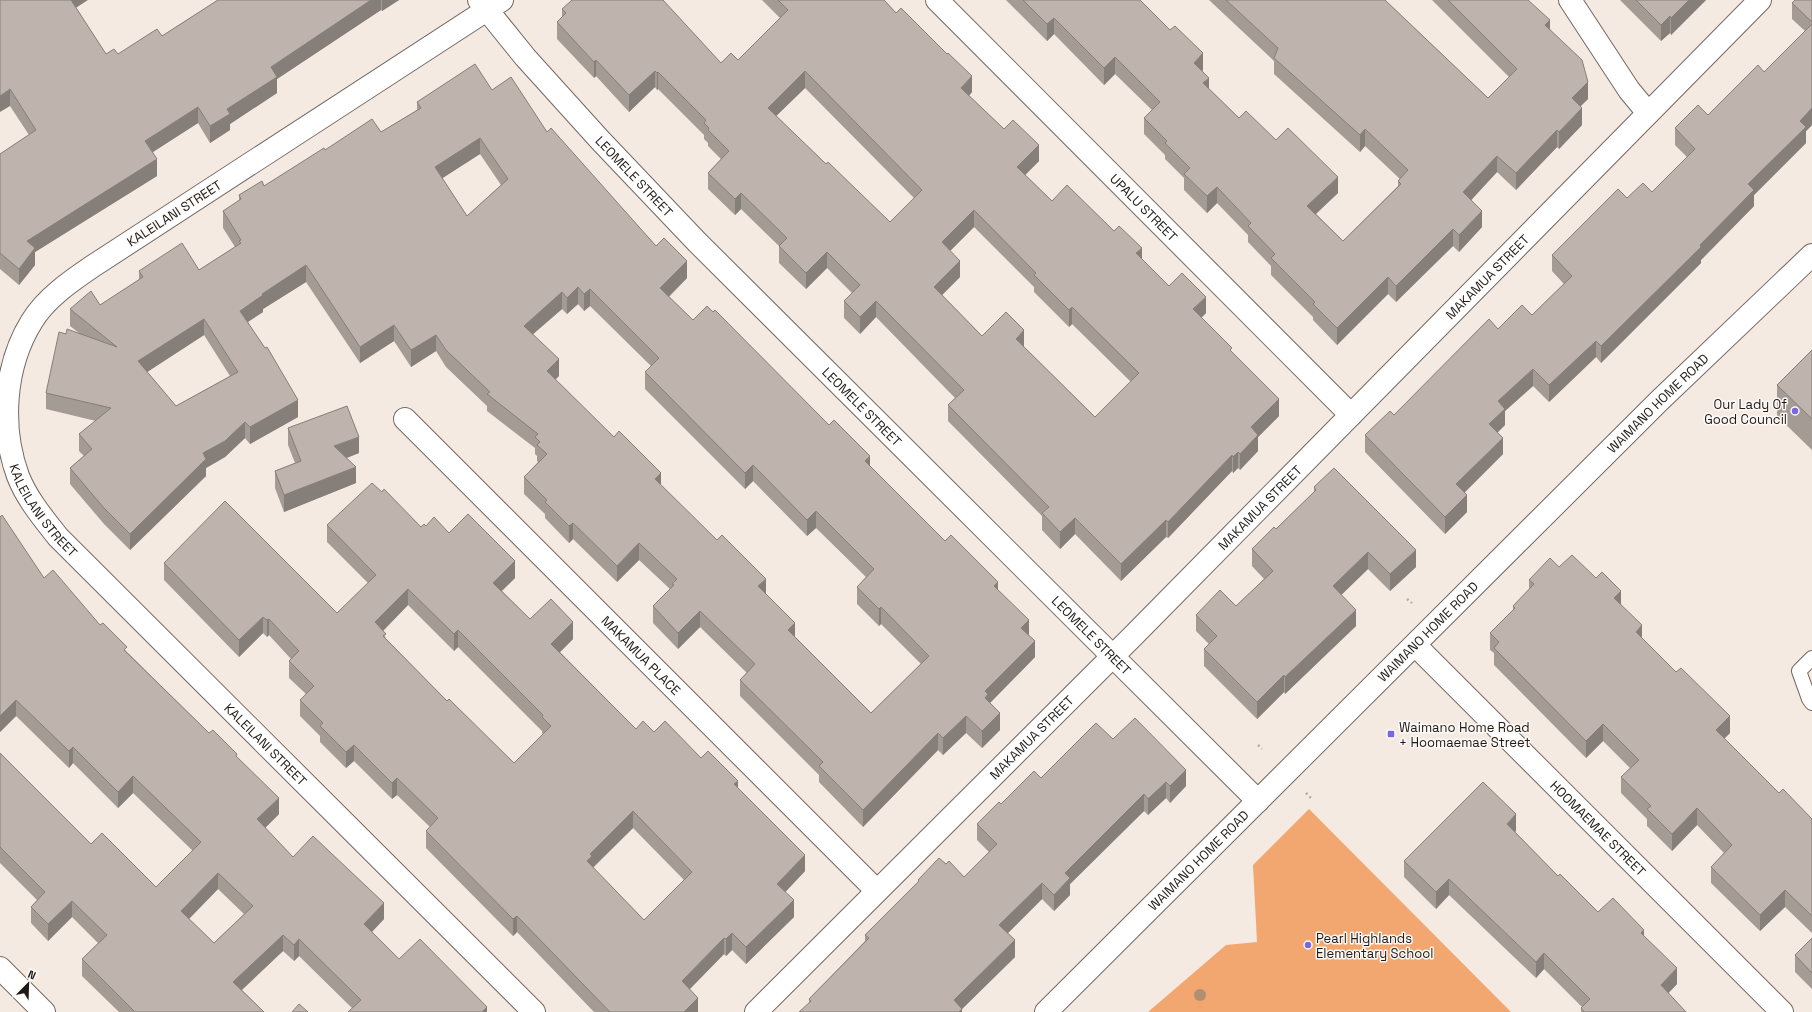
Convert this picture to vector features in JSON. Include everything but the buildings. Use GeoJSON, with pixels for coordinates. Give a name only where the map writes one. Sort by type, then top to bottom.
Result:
{"type":"FeatureCollection","features":[{"type":"Feature","properties":{"kind":"street","name":"UPALU STREET"},"geometry":{"type":"LineString","coordinates":[[937,0],[1351,415]]}},
{"type":"Feature","properties":{"kind":"street"},"geometry":{"type":"LineString","coordinates":[[1570,0],[1629,90],[1648,113]]}},
{"type":"Feature","properties":{"kind":"street","name":"MAKAMUA STREET"},"geometry":{"type":"LineString","coordinates":[[756,1012],[1112,656],[1760,0]]}},
{"type":"Feature","properties":{"kind":"street","name":"LEOMELE STREET"},"geometry":{"type":"LineString","coordinates":[[489,3],[562,99],[697,242],[1258,801]]}},
{"type":"Feature","properties":{"kind":"street","name":"KALEILANI STREET"},"geometry":{"type":"LineString","coordinates":[[489,3],[68,284],[49,301],[32,320],[21,342],[10,374],[6,407],[8,440],[18,476],[35,507],[58,537],[534,1012]]}},
{"type":"Feature","properties":{"kind":"street","name":"WAIMANO HOME ROAD"},"geometry":{"type":"LineString","coordinates":[[1046,1012],[1659,401],[1812,255]]}},
{"type":"Feature","properties":{"kind":"street","name":"MAKAMUA PLACE"},"geometry":{"type":"LineString","coordinates":[[405,419],[877,891]]}},
{"type":"Feature","properties":{"kind":"street","name":"HOOMAEMAE STREET"},"geometry":{"type":"LineString","coordinates":[[1414,645],[1782,1012]]}},
{"type":"Feature","properties":{"kind":"street"},"geometry":{"type":"LineString","coordinates":[[0,968],[44,1012]]}},
{"type":"Feature","properties":{"kind":"lane"},"geometry":{"type":"LineString","coordinates":[[1812,658],[1799,671],[1808,699],[1812,703]]}},
{"type":"Feature","properties":{"kind":"path"},"geometry":{"type":"LineString","coordinates":[[1407,599],[1412,603]]}},
{"type":"Feature","properties":{"kind":"path"},"geometry":{"type":"LineString","coordinates":[[1258,745],[1262,749]]}},
{"type":"Feature","properties":{"kind":"path"},"geometry":{"type":"LineString","coordinates":[[1306,793],[1311,798]]}},
{"type":"Feature","properties":{"kind":"shaded area","name":"Pearl Highlands Elementary School"},"geometry":{"type":"Polygon","coordinates":[[[1309,809],[1511,1012],[1148,1012],[1226,945],[1257,942],[1253,865],[1309,809]]]}},
{"type":"Feature","properties":{"kind":"place","name":"Our Lady Of Good Council"},"geometry":{"type":"Point","coordinates":[1795,411]}},
{"type":"Feature","properties":{"kind":"place","name":"Waimano Home Road + Hoomaemae Street"},"geometry":{"type":"Point","coordinates":[1391,734]}},
{"type":"Feature","properties":{"kind":"place","name":"Pearl Highlands Elementary School"},"geometry":{"type":"Point","coordinates":[1308,945]}}]}
